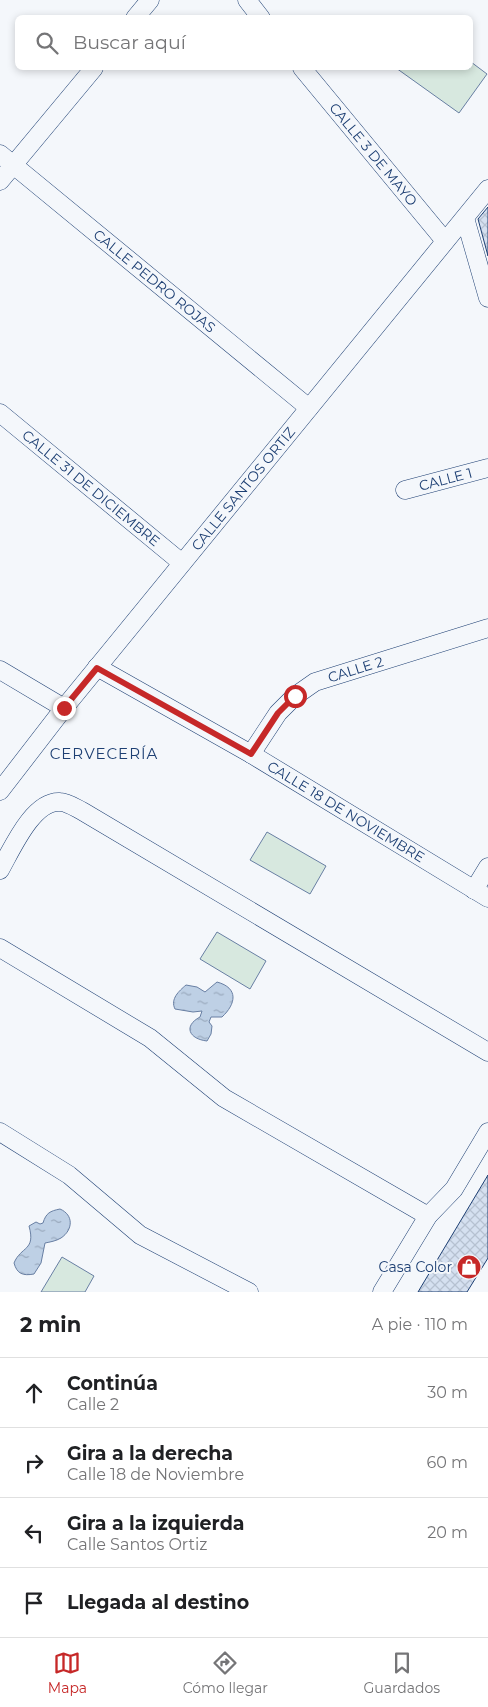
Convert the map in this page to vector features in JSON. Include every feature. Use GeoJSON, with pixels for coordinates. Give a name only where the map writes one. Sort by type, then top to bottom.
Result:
{"type":"FeatureCollection","features":[{"type":"Feature","properties":{"kind":"street"},"geometry":{"type":"LineString","coordinates":[[138,15],[150,0]]}},
{"type":"Feature","properties":{"kind":"street"},"geometry":{"type":"LineString","coordinates":[[247,0],[259,15]]}},
{"type":"Feature","properties":{"kind":"street"},"geometry":{"type":"LineString","coordinates":[[0,181],[92,70]]}},
{"type":"Feature","properties":{"kind":"street","name":"CALLE 3 DE MAYO"},"geometry":{"type":"LineString","coordinates":[[304,70],[445,241]]}},
{"type":"Feature","properties":{"kind":"street","name":"CALLE PEDRO ROJAS"},"geometry":{"type":"LineString","coordinates":[[0,154],[309,408]]}},
{"type":"Feature","properties":{"kind":"street","name":"CALLE SANTOS ORTIZ"},"geometry":{"type":"LineString","coordinates":[[0,791],[64,708],[488,189]]}},
{"type":"Feature","properties":{"kind":"street"},"geometry":{"type":"LineString","coordinates":[[465,218],[488,298]]}},
{"type":"Feature","properties":{"kind":"street","name":"CALLE 31 DE DICIEMBRE"},"geometry":{"type":"LineString","coordinates":[[0,413],[182,563]]}},
{"type":"Feature","properties":{"kind":"street","name":"CALLE 1"},"geometry":{"type":"LineString","coordinates":[[405,490],[488,468]]}},
{"type":"Feature","properties":{"kind":"street","name":"CALLE 2"},"geometry":{"type":"LineString","coordinates":[[251,754],[278,713],[295,696],[315,682],[488,628]]}},
{"type":"Feature","properties":{"kind":"street","name":"CALLE 18 DE NOVIEMBRE"},"geometry":{"type":"LineString","coordinates":[[97,668],[251,754],[481,894]]}},
{"type":"Feature","properties":{"kind":"street"},"geometry":{"type":"LineString","coordinates":[[0,670],[64,708]]}},
{"type":"Feature","properties":{"kind":"street"},"geometry":{"type":"LineString","coordinates":[[0,870],[33,814],[47,804],[62,801],[82,811],[488,1052]]}},
{"type":"Feature","properties":{"kind":"street"},"geometry":{"type":"LineString","coordinates":[[481,894],[488,866]]}},
{"type":"Feature","properties":{"kind":"street"},"geometry":{"type":"LineString","coordinates":[[0,948],[150,1038],[224,1098],[428,1216]]}},
{"type":"Feature","properties":{"kind":"street"},"geometry":{"type":"LineString","coordinates":[[0,1132],[69,1175],[140,1235],[249,1292]]}},
{"type":"Feature","properties":{"kind":"street"},"geometry":{"type":"LineString","coordinates":[[382,1292],[428,1216],[454,1189],[488,1132]]}},
{"type":"Feature","properties":{"kind":"shaded area"},"geometry":{"type":"Polygon","coordinates":[[[473,64],[487,74],[459,113],[399,70],[473,70],[473,64]]]}},
{"type":"Feature","properties":{"kind":"shaded area"},"geometry":{"type":"Polygon","coordinates":[[[267,832],[326,866],[310,894],[250,860],[267,832]]]}},
{"type":"Feature","properties":{"kind":"shaded area"},"geometry":{"type":"Polygon","coordinates":[[[217,932],[266,961],[250,989],[200,959],[217,932]]]}},
{"type":"Feature","properties":{"kind":"shaded area"},"geometry":{"type":"Polygon","coordinates":[[[62,1257],[94,1276],[85,1292],[41,1292],[62,1257]]]}},
{"type":"Feature","properties":{"kind":"water"},"geometry":{"type":"Polygon","coordinates":[[[217,982],[229,988],[232,992],[232,1002],[222,1017],[211,1017],[209,1022],[212,1026],[211,1034],[207,1041],[201,1040],[192,1035],[190,1028],[191,1024],[200,1017],[202,1011],[193,1012],[175,1009],[174,999],[186,985],[197,987],[205,992],[217,982]]]}},
{"type":"Feature","properties":{"kind":"water"},"geometry":{"type":"Polygon","coordinates":[[[60,1209],[70,1219],[68,1231],[59,1239],[45,1243],[41,1263],[34,1274],[27,1275],[21,1273],[17,1270],[14,1263],[31,1240],[29,1226],[36,1222],[43,1223],[49,1213],[60,1209]]]}},
{"type":"Feature","properties":{"kind":"building"},"geometry":{"type":"Polygon","coordinates":[[[488,207],[488,256],[478,219],[488,207]]]}},
{"type":"Feature","properties":{"kind":"building"},"geometry":{"type":"Polygon","coordinates":[[[488,1175],[488,1258],[467,1292],[418,1292],[488,1175]]]}},
{"type":"Feature","properties":{"kind":"place","name":"Casa Color"},"geometry":{"type":"Point","coordinates":[469,1267]}},
{"type":"Feature","properties":{"kind":"district","name":"CERVECERÍA"},"geometry":{"type":"Point","coordinates":[104,754]}},
{"type":"Feature","properties":{"kind":"route"},"geometry":{"type":"LineString","coordinates":[[64,708],[97,668],[251,754],[278,713],[295,696]]}}]}
